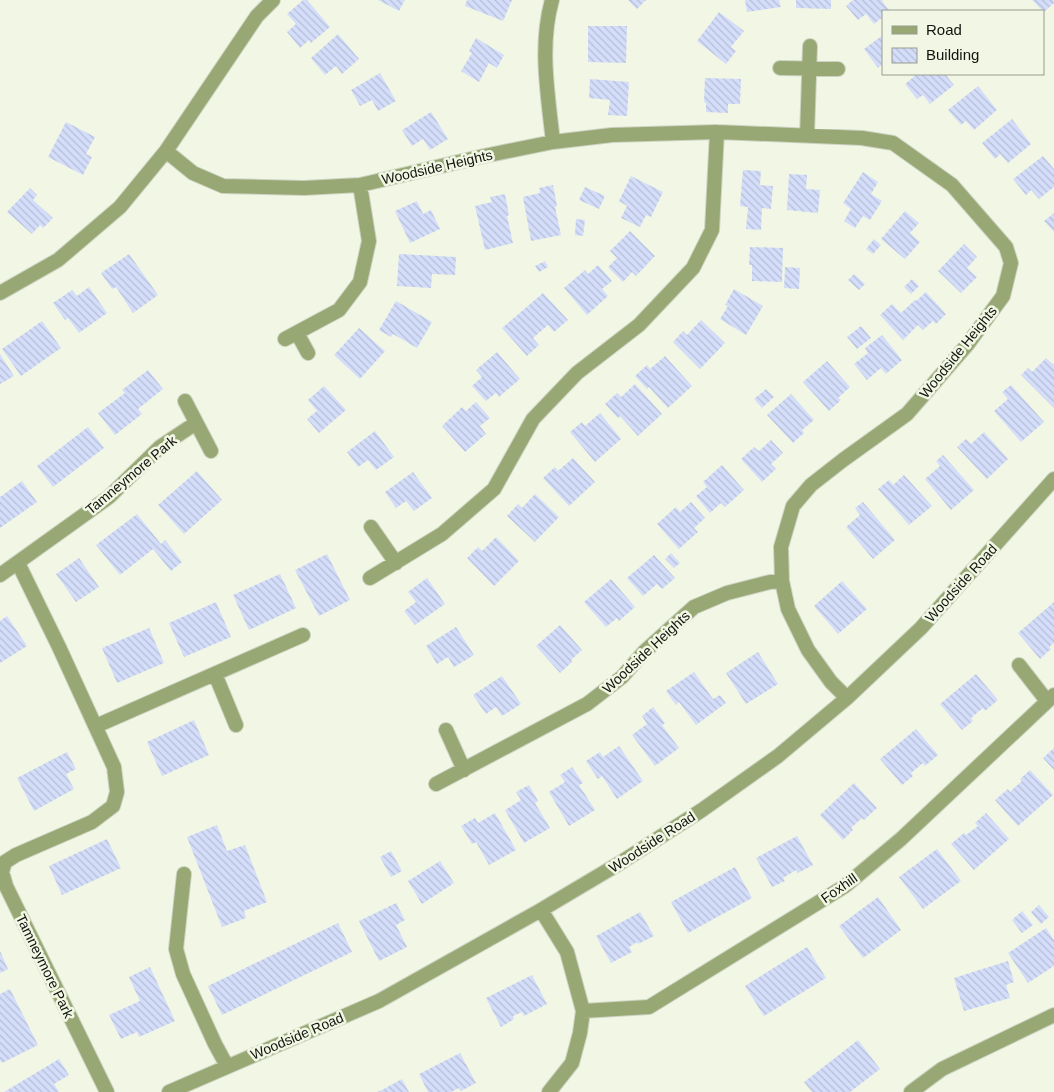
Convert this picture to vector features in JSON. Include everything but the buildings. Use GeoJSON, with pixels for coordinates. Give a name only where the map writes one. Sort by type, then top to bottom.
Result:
{"type":"FeatureCollection","features":[{"type":"Feature","properties":{"kind":"street"},"geometry":{"type":"LineString","coordinates":[[0,293],[58,260],[120,207],[166,151],[257,16],[274,0]]}},
{"type":"Feature","properties":{"kind":"street"},"geometry":{"type":"LineString","coordinates":[[552,0],[546,21],[545,75],[553,142]]}},
{"type":"Feature","properties":{"kind":"street"},"geometry":{"type":"LineString","coordinates":[[807,136],[810,46]]}},
{"type":"Feature","properties":{"kind":"street"},"geometry":{"type":"LineString","coordinates":[[780,68],[838,69]]}},
{"type":"Feature","properties":{"kind":"street"},"geometry":{"type":"LineString","coordinates":[[370,578],[442,534],[494,489],[533,419],[577,373],[640,325],[693,268],[712,230],[717,132]]}},
{"type":"Feature","properties":{"kind":"street","name":"Woodside Heights"},"geometry":{"type":"LineString","coordinates":[[166,151],[193,173],[223,186],[304,188],[360,185],[553,142],[612,135],[717,132],[862,138],[893,143],[952,185],[1006,247],[1010,264],[1003,296],[967,345],[907,414],[811,484],[793,506],[782,547],[782,581],[788,609],[808,650],[830,682],[847,698]]}},
{"type":"Feature","properties":{"kind":"street"},"geometry":{"type":"LineString","coordinates":[[308,352],[291,336],[339,310],[360,282],[369,241],[360,185]]}},
{"type":"Feature","properties":{"kind":"street"},"geometry":{"type":"LineString","coordinates":[[185,401],[211,452]]}},
{"type":"Feature","properties":{"kind":"street","name":"Tamneymore Park"},"geometry":{"type":"LineString","coordinates":[[0,575],[109,497],[160,447],[196,423]]}},
{"type":"Feature","properties":{"kind":"street","name":"Woodside Road"},"geometry":{"type":"LineString","coordinates":[[169,1092],[379,1002],[541,910],[620,863],[702,810],[778,756],[847,698],[921,628],[1054,479]]}},
{"type":"Feature","properties":{"kind":"street"},"geometry":{"type":"LineString","coordinates":[[372,527],[396,563]]}},
{"type":"Feature","properties":{"kind":"street","name":"Tamneymore Park"},"geometry":{"type":"LineString","coordinates":[[18,563],[114,767],[117,792],[113,806],[92,822],[44,842],[10,859],[5,862],[2,872],[6,886],[107,1092]]}},
{"type":"Feature","properties":{"kind":"street","name":"Woodside Heights"},"geometry":{"type":"LineString","coordinates":[[436,784],[587,704],[622,677],[644,652],[694,607],[727,593],[770,582],[782,581]]}},
{"type":"Feature","properties":{"kind":"street"},"geometry":{"type":"LineString","coordinates":[[96,726],[304,635]]}},
{"type":"Feature","properties":{"kind":"street"},"geometry":{"type":"LineString","coordinates":[[1019,665],[1051,698]]}},
{"type":"Feature","properties":{"kind":"street"},"geometry":{"type":"LineString","coordinates":[[215,674],[236,725]]}},
{"type":"Feature","properties":{"kind":"street","name":"Foxhill"},"geometry":{"type":"LineString","coordinates":[[583,1011],[649,1007],[845,886],[901,839],[1051,698]]}},
{"type":"Feature","properties":{"kind":"street"},"geometry":{"type":"LineString","coordinates":[[446,730],[464,770]]}},
{"type":"Feature","properties":{"kind":"street"},"geometry":{"type":"LineString","coordinates":[[184,874],[176,949],[183,974],[227,1066]]}},
{"type":"Feature","properties":{"kind":"street"},"geometry":{"type":"LineString","coordinates":[[541,910],[567,952],[583,1011],[572,1063],[549,1092]]}},
{"type":"Feature","properties":{"kind":"street"},"geometry":{"type":"LineString","coordinates":[[911,1092],[942,1069],[1054,1015]]}}]}
